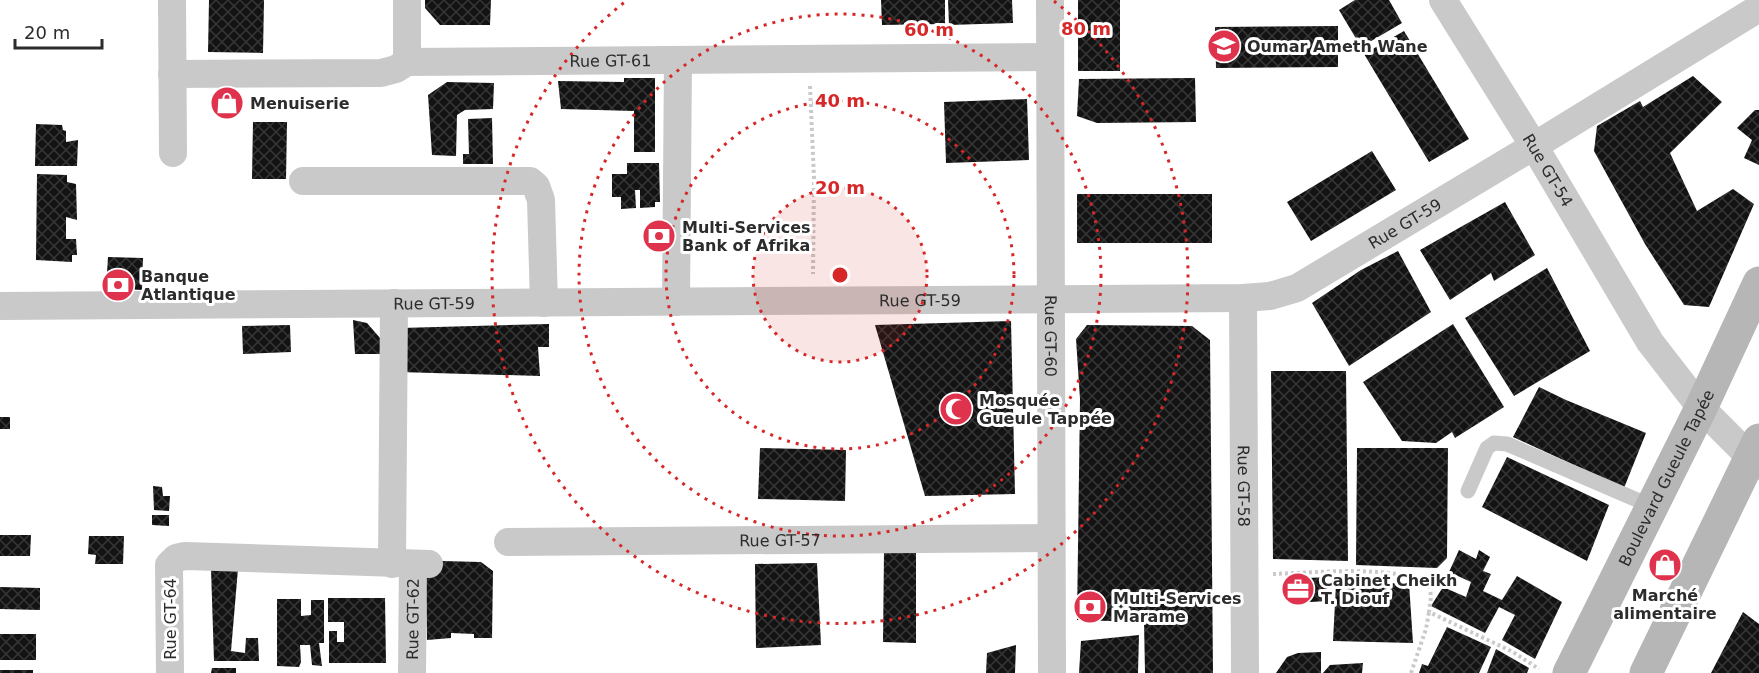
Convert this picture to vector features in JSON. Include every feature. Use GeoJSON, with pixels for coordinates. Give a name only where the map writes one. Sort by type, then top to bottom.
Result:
{"type":"FeatureCollection","features":[{"type":"Feature","properties":{"kind":"street"},"geometry":{"type":"LineString","coordinates":[[172,0],[173,153]]}},
{"type":"Feature","properties":{"kind":"street"},"geometry":{"type":"LineString","coordinates":[[407,0],[407,62]]}},
{"type":"Feature","properties":{"kind":"street","name":"Rue GT-60"},"geometry":{"type":"LineString","coordinates":[[1050,0],[1052,673]]}},
{"type":"Feature","properties":{"kind":"street","name":"Rue GT-54"},"geometry":{"type":"LineString","coordinates":[[1443,0],[1534,146],[1650,342],[1701,408]]}},
{"type":"Feature","properties":{"kind":"street","name":"Rue GT-59"},"geometry":{"type":"LineString","coordinates":[[0,306],[1270,296],[1297,288],[1759,8]]}},
{"type":"Feature","properties":{"kind":"street","name":"Rue GT-61"},"geometry":{"type":"LineString","coordinates":[[172,74],[381,73],[396,69],[407,62],[1050,57]]}},
{"type":"Feature","properties":{"kind":"street"},"geometry":{"type":"LineString","coordinates":[[676,302],[678,60]]}},
{"type":"Feature","properties":{"kind":"street"},"geometry":{"type":"LineString","coordinates":[[303,181],[530,181],[536,186],[542,200],[544,303]]}},
{"type":"Feature","properties":{"kind":"street","name":"Boulevard Gueule Tapée"},"geometry":{"type":"LineString","coordinates":[[1569,673],[1701,408],[1759,283]]}},
{"type":"Feature","properties":{"kind":"street","name":"Rue GT-58"},"geometry":{"type":"LineString","coordinates":[[1243,298],[1245,673]]}},
{"type":"Feature","properties":{"kind":"street","name":"Rue GT-62"},"geometry":{"type":"LineString","coordinates":[[394,303],[411,564],[411,673]]}},
{"type":"Feature","properties":{"kind":"street"},"geometry":{"type":"LineString","coordinates":[[1646,673],[1756,455],[1701,408]]}},
{"type":"Feature","properties":{"kind":"street","name":"Rue GT-57"},"geometry":{"type":"LineString","coordinates":[[508,542],[1052,538]]}},
{"type":"Feature","properties":{"kind":"street","name":"Rue GT-64"},"geometry":{"type":"LineString","coordinates":[[170,673],[170,565],[176,558],[185,556],[411,564]]}},
{"type":"Feature","properties":{"kind":"lane"},"geometry":{"type":"LineString","coordinates":[[1468,491],[1487,448],[1494,443],[1501,443],[1651,506]]}},
{"type":"Feature","properties":{"kind":"path"},"geometry":{"type":"LineString","coordinates":[[809,59],[814,178],[813,301]]}},
{"type":"Feature","properties":{"kind":"path"},"geometry":{"type":"LineString","coordinates":[[1245,574],[1388,572],[1429,581],[1431,597],[1426,629],[1411,673]]}},
{"type":"Feature","properties":{"kind":"path"},"geometry":{"type":"LineString","coordinates":[[1429,612],[1513,652],[1545,673]]}},
{"type":"Feature","properties":{"kind":"building"},"geometry":{"type":"Polygon","coordinates":[[[209,0],[264,0],[263,53],[208,52],[209,0]]]}},
{"type":"Feature","properties":{"kind":"building"},"geometry":{"type":"Polygon","coordinates":[[[425,0],[491,0],[490,25],[440,25],[425,8],[425,0]]]}},
{"type":"Feature","properties":{"kind":"building"},"geometry":{"type":"Polygon","coordinates":[[[881,0],[945,0],[945,24],[882,25],[881,0]]]}},
{"type":"Feature","properties":{"kind":"building"},"geometry":{"type":"Polygon","coordinates":[[[948,0],[1012,0],[1013,23],[949,25],[948,0]]]}},
{"type":"Feature","properties":{"kind":"building"},"geometry":{"type":"Polygon","coordinates":[[[1078,0],[1120,0],[1120,71],[1078,71],[1078,0]]]}},
{"type":"Feature","properties":{"kind":"building"},"geometry":{"type":"Polygon","coordinates":[[[1355,0],[1389,0],[1402,23],[1361,47],[1339,10],[1355,0]]]}},
{"type":"Feature","properties":{"kind":"building"},"geometry":{"type":"Polygon","coordinates":[[[1338,26],[1338,67],[1216,68],[1215,27],[1338,26]]]}},
{"type":"Feature","properties":{"kind":"building"},"geometry":{"type":"Polygon","coordinates":[[[1404,31],[1469,139],[1429,162],[1364,54],[1404,31]]]}},
{"type":"Feature","properties":{"kind":"building"},"geometry":{"type":"Polygon","coordinates":[[[1693,76],[1722,102],[1670,153],[1697,211],[1733,189],[1754,204],[1709,307],[1684,305],[1645,244],[1594,151],[1597,126],[1640,101],[1643,107],[1693,76]]]}},
{"type":"Feature","properties":{"kind":"building"},"geometry":{"type":"Polygon","coordinates":[[[624,78],[655,78],[655,152],[634,152],[634,111],[561,109],[558,81],[624,82],[624,78]]]}},
{"type":"Feature","properties":{"kind":"building"},"geometry":{"type":"Polygon","coordinates":[[[1195,78],[1196,122],[1097,123],[1077,116],[1079,79],[1195,78]]]}},
{"type":"Feature","properties":{"kind":"building"},"geometry":{"type":"Polygon","coordinates":[[[447,82],[494,83],[493,109],[465,110],[457,115],[456,156],[432,155],[428,95],[447,82]]]}},
{"type":"Feature","properties":{"kind":"building"},"geometry":{"type":"Polygon","coordinates":[[[1027,99],[1029,160],[946,163],[944,102],[1027,99]]]}},
{"type":"Feature","properties":{"kind":"building"},"geometry":{"type":"Polygon","coordinates":[[[1755,110],[1759,110],[1759,165],[1744,158],[1752,140],[1737,128],[1755,110]]]}},
{"type":"Feature","properties":{"kind":"building"},"geometry":{"type":"Polygon","coordinates":[[[492,118],[493,164],[463,164],[463,154],[469,154],[468,119],[492,118]]]}},
{"type":"Feature","properties":{"kind":"building"},"geometry":{"type":"Polygon","coordinates":[[[253,122],[287,122],[286,179],[252,179],[253,122]]]}},
{"type":"Feature","properties":{"kind":"building"},"geometry":{"type":"Polygon","coordinates":[[[36,124],[62,125],[63,130],[66,131],[66,142],[78,140],[77,166],[35,166],[36,124]]]}},
{"type":"Feature","properties":{"kind":"building"},"geometry":{"type":"Polygon","coordinates":[[[1372,151],[1396,190],[1311,241],[1287,202],[1372,151]]]}},
{"type":"Feature","properties":{"kind":"building"},"geometry":{"type":"Polygon","coordinates":[[[627,163],[659,163],[660,202],[655,202],[655,207],[640,208],[640,190],[635,190],[636,208],[621,209],[621,197],[612,197],[612,174],[627,174],[627,163]]]}},
{"type":"Feature","properties":{"kind":"building"},"geometry":{"type":"Polygon","coordinates":[[[37,174],[67,175],[67,182],[76,184],[77,220],[66,217],[66,239],[76,239],[77,255],[72,255],[72,262],[36,260],[37,174]]]}},
{"type":"Feature","properties":{"kind":"building"},"geometry":{"type":"Polygon","coordinates":[[[1077,194],[1212,194],[1212,243],[1077,243],[1077,194]]]}},
{"type":"Feature","properties":{"kind":"building"},"geometry":{"type":"Polygon","coordinates":[[[1505,202],[1535,255],[1494,281],[1491,273],[1450,300],[1420,250],[1505,202]]]}},
{"type":"Feature","properties":{"kind":"building"},"geometry":{"type":"Polygon","coordinates":[[[1398,251],[1431,312],[1349,366],[1312,303],[1361,270],[1398,251]]]}},
{"type":"Feature","properties":{"kind":"building"},"geometry":{"type":"Polygon","coordinates":[[[108,257],[143,258],[142,290],[106,288],[108,257]]]}},
{"type":"Feature","properties":{"kind":"building"},"geometry":{"type":"Polygon","coordinates":[[[1547,268],[1590,351],[1514,396],[1465,318],[1547,268]]]}},
{"type":"Feature","properties":{"kind":"building"},"geometry":{"type":"Polygon","coordinates":[[[353,320],[367,323],[380,338],[380,354],[355,354],[353,320]]]}},
{"type":"Feature","properties":{"kind":"building","name":"Mosquée Gueule Tappée"},"geometry":{"type":"Polygon","coordinates":[[[1011,321],[1015,494],[925,496],[875,325],[1011,321]]]}},
{"type":"Feature","properties":{"kind":"building"},"geometry":{"type":"Polygon","coordinates":[[[549,324],[549,347],[538,347],[540,376],[399,372],[400,328],[549,324]]]}},
{"type":"Feature","properties":{"kind":"building"},"geometry":{"type":"Polygon","coordinates":[[[1453,324],[1504,407],[1455,438],[1452,432],[1436,443],[1402,441],[1363,382],[1453,324]]]}},
{"type":"Feature","properties":{"kind":"building"},"geometry":{"type":"Polygon","coordinates":[[[290,325],[291,352],[243,354],[242,326],[290,325]]]}},
{"type":"Feature","properties":{"kind":"building"},"geometry":{"type":"Polygon","coordinates":[[[1087,325],[1192,326],[1210,340],[1213,673],[1145,673],[1144,622],[1077,620],[1080,399],[1076,339],[1087,325]]]}},
{"type":"Feature","properties":{"kind":"building"},"geometry":{"type":"Polygon","coordinates":[[[1271,371],[1346,371],[1348,561],[1273,559],[1271,371]]]}},
{"type":"Feature","properties":{"kind":"building"},"geometry":{"type":"Polygon","coordinates":[[[1539,387],[1646,433],[1624,488],[1513,437],[1539,387]]]}},
{"type":"Feature","properties":{"kind":"building"},"geometry":{"type":"Polygon","coordinates":[[[0,417],[10,417],[10,429],[0,429],[0,417]]]}},
{"type":"Feature","properties":{"kind":"building"},"geometry":{"type":"Polygon","coordinates":[[[760,448],[846,450],[845,501],[758,499],[760,448]]]}},
{"type":"Feature","properties":{"kind":"building"},"geometry":{"type":"Polygon","coordinates":[[[1357,448],[1448,448],[1447,558],[1437,568],[1356,565],[1357,448]]]}},
{"type":"Feature","properties":{"kind":"building"},"geometry":{"type":"Polygon","coordinates":[[[1507,457],[1609,505],[1587,561],[1482,507],[1507,457]]]}},
{"type":"Feature","properties":{"kind":"building"},"geometry":{"type":"Polygon","coordinates":[[[153,486],[162,487],[163,496],[170,496],[169,511],[154,510],[153,486]]]}},
{"type":"Feature","properties":{"kind":"building"},"geometry":{"type":"Polygon","coordinates":[[[152,515],[169,515],[169,526],[152,525],[152,515]]]}},
{"type":"Feature","properties":{"kind":"building"},"geometry":{"type":"Polygon","coordinates":[[[0,535],[31,535],[30,556],[0,556],[0,535]]]}},
{"type":"Feature","properties":{"kind":"building"},"geometry":{"type":"Polygon","coordinates":[[[89,536],[124,536],[123,564],[95,564],[96,555],[88,554],[89,536]]]}},
{"type":"Feature","properties":{"kind":"building"},"geometry":{"type":"Polygon","coordinates":[[[916,545],[916,643],[883,642],[884,553],[916,545]]]}},
{"type":"Feature","properties":{"kind":"building"},"geometry":{"type":"Polygon","coordinates":[[[1459,550],[1476,559],[1479,550],[1490,557],[1483,571],[1491,574],[1483,591],[1502,600],[1517,576],[1562,602],[1535,659],[1502,640],[1515,615],[1499,607],[1485,633],[1431,606],[1443,587],[1466,597],[1471,582],[1449,572],[1459,550]]]}},
{"type":"Feature","properties":{"kind":"building"},"geometry":{"type":"Polygon","coordinates":[[[442,561],[481,562],[493,571],[492,638],[474,638],[474,634],[451,633],[451,638],[427,640],[426,578],[442,561]]]}},
{"type":"Feature","properties":{"kind":"building"},"geometry":{"type":"Polygon","coordinates":[[[817,563],[821,645],[756,648],[755,564],[817,563]]]}},
{"type":"Feature","properties":{"kind":"building"},"geometry":{"type":"Polygon","coordinates":[[[211,569],[238,569],[231,651],[245,653],[246,638],[258,638],[259,661],[214,661],[211,569]]]}},
{"type":"Feature","properties":{"kind":"building"},"geometry":{"type":"Polygon","coordinates":[[[1327,577],[1329,601],[1291,603],[1290,579],[1327,577]]]}},
{"type":"Feature","properties":{"kind":"building"},"geometry":{"type":"Polygon","coordinates":[[[1409,583],[1413,643],[1333,641],[1336,584],[1409,583]]]}},
{"type":"Feature","properties":{"kind":"building"},"geometry":{"type":"Polygon","coordinates":[[[0,587],[40,588],[40,610],[0,609],[0,587]]]}},
{"type":"Feature","properties":{"kind":"building"},"geometry":{"type":"Polygon","coordinates":[[[328,598],[385,598],[386,663],[329,663],[329,631],[337,631],[337,642],[344,642],[344,622],[328,622],[328,598]]]}},
{"type":"Feature","properties":{"kind":"building"},"geometry":{"type":"Polygon","coordinates":[[[277,599],[301,599],[301,616],[311,615],[311,600],[324,600],[324,643],[319,643],[322,666],[312,665],[310,645],[300,645],[299,667],[277,666],[277,599]]]}},
{"type":"Feature","properties":{"kind":"building"},"geometry":{"type":"Polygon","coordinates":[[[1743,612],[1759,624],[1759,673],[1711,673],[1743,612]]]}},
{"type":"Feature","properties":{"kind":"building"},"geometry":{"type":"Polygon","coordinates":[[[1447,627],[1491,647],[1479,673],[1419,673],[1422,664],[1428,666],[1447,627]]]}},
{"type":"Feature","properties":{"kind":"building"},"geometry":{"type":"Polygon","coordinates":[[[0,634],[36,634],[36,660],[0,660],[0,634]]]}},
{"type":"Feature","properties":{"kind":"building"},"geometry":{"type":"Polygon","coordinates":[[[1139,635],[1138,673],[1079,673],[1081,641],[1139,635]]]}},
{"type":"Feature","properties":{"kind":"building"},"geometry":{"type":"Polygon","coordinates":[[[1016,645],[1015,673],[986,673],[987,653],[1016,645]]]}},
{"type":"Feature","properties":{"kind":"building"},"geometry":{"type":"Polygon","coordinates":[[[1496,649],[1529,668],[1527,673],[1487,673],[1496,649]]]}},
{"type":"Feature","properties":{"kind":"building"},"geometry":{"type":"Polygon","coordinates":[[[1321,652],[1321,673],[1276,673],[1287,657],[1298,653],[1321,652]]]}},
{"type":"Feature","properties":{"kind":"building"},"geometry":{"type":"Polygon","coordinates":[[[1363,663],[1362,673],[1323,673],[1330,665],[1363,663]]]}},
{"type":"Feature","properties":{"kind":"building"},"geometry":{"type":"Polygon","coordinates":[[[212,668],[236,668],[236,673],[211,673],[212,668]]]}},
{"type":"Feature","properties":{"kind":"building"},"geometry":{"type":"Polygon","coordinates":[[[0,670],[33,670],[33,673],[0,673],[0,670]]]}},
{"type":"Feature","properties":{"kind":"place","name":"Oumar Ameth Wane"},"geometry":{"type":"Point","coordinates":[1224,46]}},
{"type":"Feature","properties":{"kind":"place","name":"Menuiserie"},"geometry":{"type":"Point","coordinates":[227,103]}},
{"type":"Feature","properties":{"kind":"place","name":"Multi-Services Bank of Afrika"},"geometry":{"type":"Point","coordinates":[659,236]}},
{"type":"Feature","properties":{"kind":"place","name":"Banque Atlantique"},"geometry":{"type":"Point","coordinates":[118,285]}},
{"type":"Feature","properties":{"kind":"place","name":"Mosquée Gueule Tappée"},"geometry":{"type":"Point","coordinates":[956,409]}},
{"type":"Feature","properties":{"kind":"place","name":"Marché alimentaire"},"geometry":{"type":"Point","coordinates":[1665,565]}},
{"type":"Feature","properties":{"kind":"place","name":"Cabinet Cheikh T. Diouf"},"geometry":{"type":"Point","coordinates":[1298,589]}},
{"type":"Feature","properties":{"kind":"place","name":"Multi-Services Marame"},"geometry":{"type":"Point","coordinates":[1090,607]}}]}
